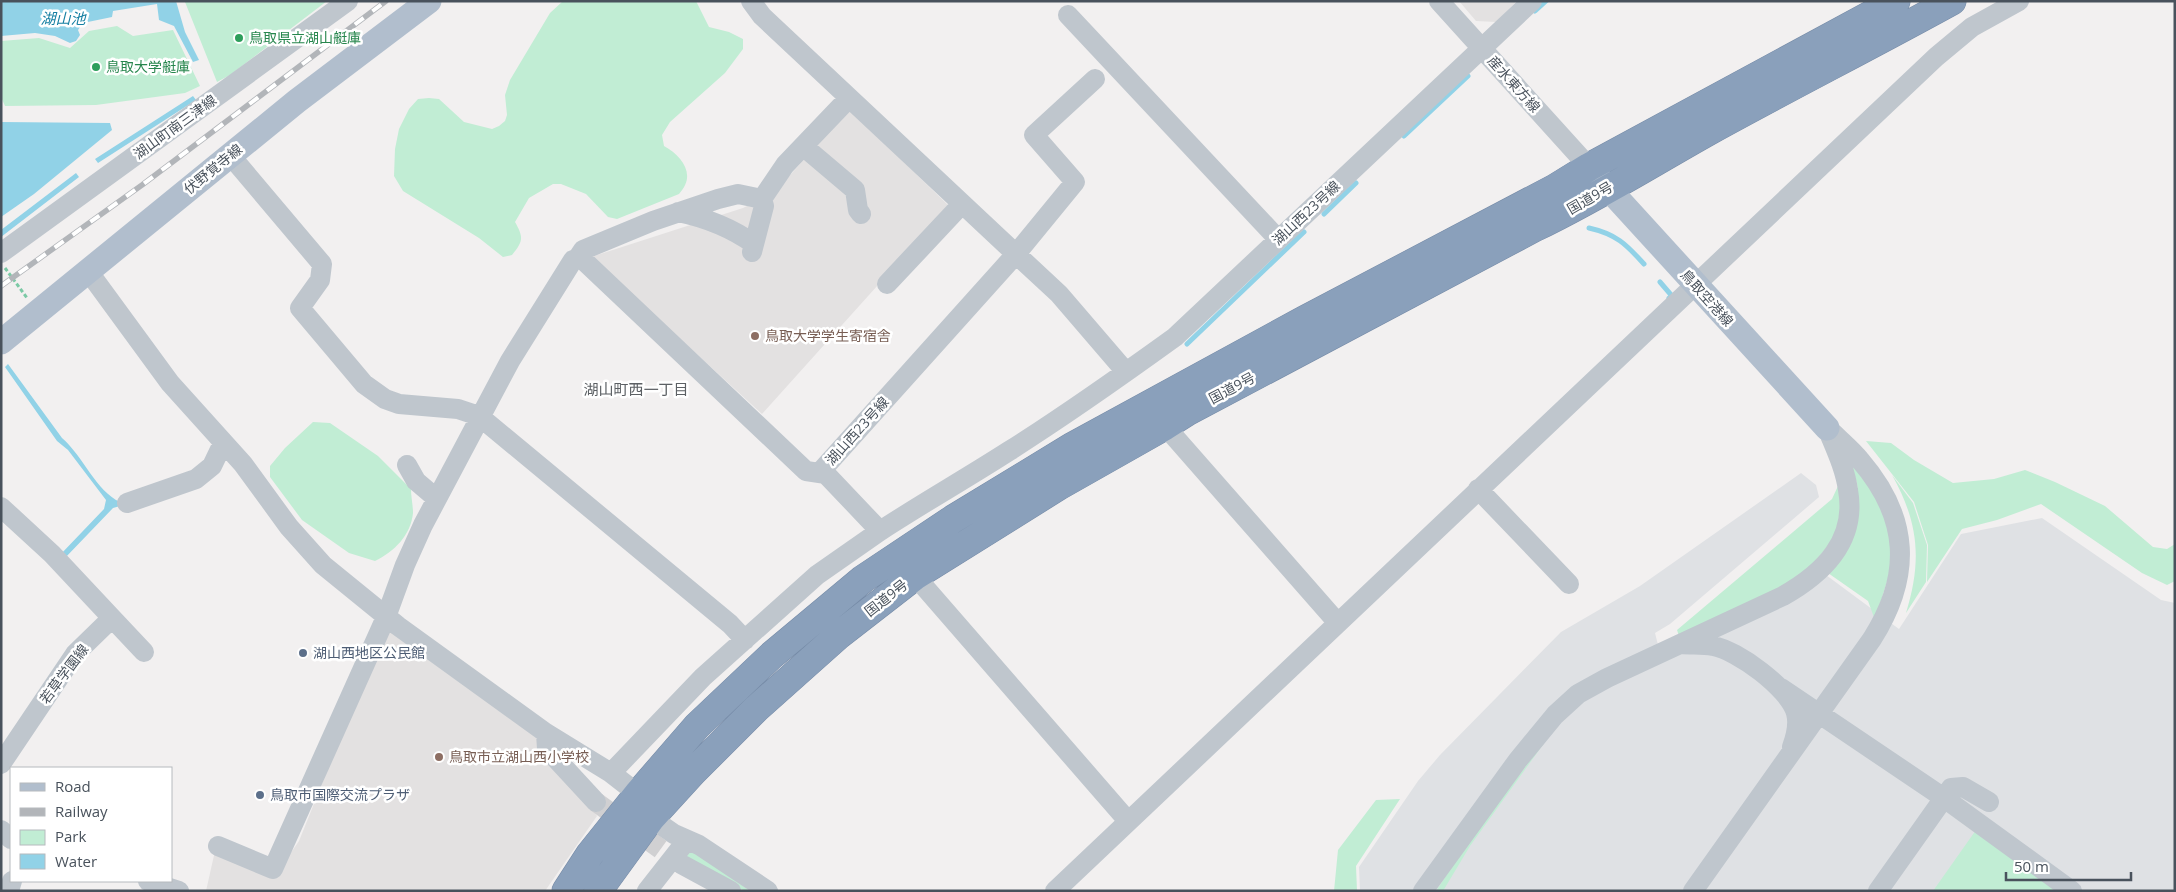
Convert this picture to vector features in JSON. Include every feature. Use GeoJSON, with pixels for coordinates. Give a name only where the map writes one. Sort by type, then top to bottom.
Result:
{"type":"FeatureCollection","features":[{"type":"Feature","properties":{"kind":"highway","name":"国道9号"},"geometry":{"type":"LineString","coordinates":[[566,891],[590,854],[638,794],[697,726],[772,656],[863,579],[952,519],[1073,446],[1304,320],[1555,188],[1589,167],[1896,1]]}},
{"type":"Feature","properties":{"kind":"highway","name":"国道9号"},"geometry":{"type":"LineString","coordinates":[[598,891],[651,818],[756,709],[839,634],[915,576],[1059,486],[1188,412],[1578,206],[1608,187],[1952,1]]}},
{"type":"Feature","properties":{"kind":"main road","name":"伏野覚寺線"},"geometry":{"type":"LineString","coordinates":[[1,342],[297,101],[429,1]]}},
{"type":"Feature","properties":{"kind":"main road","name":"鳥取空港線"},"geometry":{"type":"LineString","coordinates":[[1589,167],[1694,285],[1827,428]]}},
{"type":"Feature","properties":{"kind":"street","name":"湖山町南三津線"},"geometry":{"type":"LineString","coordinates":[[1,253],[348,1]]}},
{"type":"Feature","properties":{"kind":"street"},"geometry":{"type":"LineString","coordinates":[[751,1],[762,16],[1059,294],[1126,372]]}},
{"type":"Feature","properties":{"kind":"street","name":"産水東方線"},"geometry":{"type":"LineString","coordinates":[[1439,1],[1589,167]]}},
{"type":"Feature","properties":{"kind":"street","name":"湖山西23号線"},"geometry":{"type":"LineString","coordinates":[[1016,254],[822,470],[880,531],[922,503],[1010,450],[1175,337],[1532,1]]}},
{"type":"Feature","properties":{"kind":"street"},"geometry":{"type":"LineString","coordinates":[[1055,891],[1936,57],[1972,27],[2019,1]]}},
{"type":"Feature","properties":{"kind":"street"},"geometry":{"type":"LineString","coordinates":[[1068,15],[1278,239]]}},
{"type":"Feature","properties":{"kind":"street"},"geometry":{"type":"LineString","coordinates":[[1016,254],[1075,182],[1034,135],[1095,78]]}},
{"type":"Feature","properties":{"kind":"street"},"geometry":{"type":"LineString","coordinates":[[762,199],[785,165],[849,98]]}},
{"type":"Feature","properties":{"kind":"street"},"geometry":{"type":"LineString","coordinates":[[803,146],[855,190],[858,210],[861,214]]}},
{"type":"Feature","properties":{"kind":"street"},"geometry":{"type":"LineString","coordinates":[[230,155],[322,264],[320,280],[300,308],[364,384],[385,398],[399,404],[458,409],[480,416],[730,624],[745,640]]}},
{"type":"Feature","properties":{"kind":"street"},"geometry":{"type":"LineString","coordinates":[[218,846],[273,869],[386,617],[405,565],[436,498],[510,361],[573,260],[583,250],[677,212],[738,194],[762,199]]}},
{"type":"Feature","properties":{"kind":"street"},"geometry":{"type":"LineString","coordinates":[[677,212],[712,220],[734,230],[753,248],[764,206],[762,199]]}},
{"type":"Feature","properties":{"kind":"street"},"geometry":{"type":"LineString","coordinates":[[888,284],[962,204]]}},
{"type":"Feature","properties":{"kind":"street"},"geometry":{"type":"LineString","coordinates":[[576,259],[581,258],[806,471],[826,474]]}},
{"type":"Feature","properties":{"kind":"street"},"geometry":{"type":"LineString","coordinates":[[88,271],[170,383],[243,464],[288,527],[323,565],[386,617],[546,733],[611,773],[638,794]]}},
{"type":"Feature","properties":{"kind":"street"},"geometry":{"type":"LineString","coordinates":[[1165,426],[1337,622]]}},
{"type":"Feature","properties":{"kind":"street"},"geometry":{"type":"LineString","coordinates":[[1423,891],[1518,760],[1555,715],[1578,694],[1607,678],[1799,587],[1819,572],[1833,556],[1845,531],[1850,501],[1843,468],[1827,428]]}},
{"type":"Feature","properties":{"kind":"street"},"geometry":{"type":"LineString","coordinates":[[1693,891],[1872,639],[1887,614],[1896,588],[1900,560],[1896,523],[1884,494],[1859,458],[1827,428]]}},
{"type":"Feature","properties":{"kind":"street"},"geometry":{"type":"LineString","coordinates":[[127,503],[196,479],[212,466],[223,443]]}},
{"type":"Feature","properties":{"kind":"street"},"geometry":{"type":"LineString","coordinates":[[406,465],[416,482],[436,498]]}},
{"type":"Feature","properties":{"kind":"street"},"geometry":{"type":"LineString","coordinates":[[1478,489],[1569,584]]}},
{"type":"Feature","properties":{"kind":"street"},"geometry":{"type":"LineString","coordinates":[[1,507],[52,554],[144,652]]}},
{"type":"Feature","properties":{"kind":"street"},"geometry":{"type":"LineString","coordinates":[[611,773],[703,677],[817,575],[880,531]]}},
{"type":"Feature","properties":{"kind":"street"},"geometry":{"type":"LineString","coordinates":[[915,576],[1128,821]]}},
{"type":"Feature","properties":{"kind":"street","name":"若草学園線"},"geometry":{"type":"LineString","coordinates":[[1,764],[75,654],[112,618]]}},
{"type":"Feature","properties":{"kind":"street"},"geometry":{"type":"LineString","coordinates":[[1680,644],[1714,646],[1743,660],[1818,715],[1944,798],[2072,891]]}},
{"type":"Feature","properties":{"kind":"street"},"geometry":{"type":"LineString","coordinates":[[1781,688],[1793,705],[1797,720],[1796,737],[1790,755]]}},
{"type":"Feature","properties":{"kind":"street"},"geometry":{"type":"LineString","coordinates":[[546,733],[547,749],[596,802]]}},
{"type":"Feature","properties":{"kind":"street"},"geometry":{"type":"LineString","coordinates":[[1878,891],[1951,788],[1963,787],[1989,802]]}},
{"type":"Feature","properties":{"kind":"street"},"geometry":{"type":"LineString","coordinates":[[651,818],[674,834],[700,845],[765,890]]}},
{"type":"Feature","properties":{"kind":"street"},"geometry":{"type":"LineString","coordinates":[[1,830],[10,839]]}},
{"type":"Feature","properties":{"kind":"street"},"geometry":{"type":"LineString","coordinates":[[647,891],[687,840]]}},
{"type":"Feature","properties":{"kind":"street"},"geometry":{"type":"LineString","coordinates":[[680,864],[731,891]]}},
{"type":"Feature","properties":{"kind":"street"},"geometry":{"type":"LineString","coordinates":[[151,882],[179,891]]}},
{"type":"Feature","properties":{"kind":"path"},"geometry":{"type":"LineString","coordinates":[[1,262],[38,312]]}},
{"type":"Feature","properties":{"kind":"shaded area"},"geometry":{"type":"Polygon","coordinates":[[[1459,1],[1517,1],[1496,22],[1476,21],[1459,1]]]}},
{"type":"Feature","properties":{"kind":"shaded area","name":"鳥取大学学生寄宿舎"},"geometry":{"type":"Polygon","coordinates":[[[849,109],[949,206],[762,414],[591,257],[743,208],[775,192],[849,109]]]}},
{"type":"Feature","properties":{"kind":"shaded area"},"geometry":{"type":"Polygon","coordinates":[[[1801,473],[1816,485],[1819,497],[1670,624],[1655,633],[1658,645],[1826,575],[1899,629],[1961,534],[2042,518],[2161,600],[2175,603],[2175,891],[1360,891],[1359,867],[1418,781],[1440,755],[1561,632],[1640,586],[1801,473]]]}},
{"type":"Feature","properties":{"kind":"shaded area","name":"鳥取市立湖山西小学校"},"geometry":{"type":"Polygon","coordinates":[[[386,625],[533,729],[597,816],[545,891],[206,891],[215,851],[276,874],[299,841],[386,625]]]}},
{"type":"Feature","properties":{"kind":"green space","name":"鳥取県立湖山艇庫"},"geometry":{"type":"Polygon","coordinates":[[[327,1],[230,75],[217,82],[185,2],[327,1]]]}},
{"type":"Feature","properties":{"kind":"green space"},"geometry":{"type":"Polygon","coordinates":[[[563,1],[696,1],[709,27],[729,32],[743,39],[743,49],[725,73],[670,122],[662,135],[664,146],[676,155],[687,173],[687,180],[679,194],[617,219],[608,217],[586,194],[561,184],[553,184],[529,198],[515,222],[521,236],[520,243],[512,255],[503,257],[479,238],[403,191],[394,176],[395,149],[399,129],[409,109],[418,99],[429,98],[439,99],[464,122],[492,129],[499,126],[505,121],[507,115],[505,95],[510,80],[550,13],[563,1]]]}},
{"type":"Feature","properties":{"kind":"green space","name":"鳥取大学艇庫"},"geometry":{"type":"Polygon","coordinates":[[[117,26],[133,36],[173,30],[200,86],[185,93],[96,105],[5,106],[1,97],[1,41],[39,38],[70,48],[89,31],[117,26]]]}},
{"type":"Feature","properties":{"kind":"green space"},"geometry":{"type":"Polygon","coordinates":[[[313,422],[330,423],[378,456],[411,489],[413,513],[409,529],[395,548],[375,561],[349,553],[302,520],[270,477],[270,466],[285,448],[313,422]]]}},
{"type":"Feature","properties":{"kind":"green space"},"geometry":{"type":"Polygon","coordinates":[[[1866,441],[1891,443],[1914,460],[1953,483],[1994,479],[2025,470],[2055,482],[2105,506],[2153,547],[2167,549],[2175,544],[2175,581],[2167,585],[2142,573],[2041,504],[1997,520],[1962,529],[1927,582],[1928,545],[1914,502],[1866,441]]]}},
{"type":"Feature","properties":{"kind":"green space"},"geometry":{"type":"Polygon","coordinates":[[[1850,462],[1885,507],[1894,559],[1875,620],[1868,601],[1828,573],[1858,494],[1857,483],[1850,462]]]}},
{"type":"Feature","properties":{"kind":"green space"},"geometry":{"type":"Polygon","coordinates":[[[1892,475],[1913,503],[1927,545],[1926,582],[1906,613],[1914,576],[1915,542],[1908,510],[1892,475]]]}},
{"type":"Feature","properties":{"kind":"green space"},"geometry":{"type":"Polygon","coordinates":[[[1838,486],[1843,495],[1837,535],[1802,577],[1679,636],[1677,630],[1832,499],[1838,486]]]}},
{"type":"Feature","properties":{"kind":"green space"},"geometry":{"type":"Polygon","coordinates":[[[1560,721],[1470,846],[1443,891],[1436,891],[1467,844],[1560,721]]]}},
{"type":"Feature","properties":{"kind":"green space"},"geometry":{"type":"Polygon","coordinates":[[[1400,799],[1356,866],[1357,891],[1334,891],[1338,850],[1376,800],[1400,799]]]}},
{"type":"Feature","properties":{"kind":"green space"},"geometry":{"type":"Polygon","coordinates":[[[1976,830],[2059,891],[1933,891],[1976,830]]]}},
{"type":"Feature","properties":{"kind":"green space"},"geometry":{"type":"Polygon","coordinates":[[[692,850],[750,891],[738,889],[683,860],[692,850]]]}},
{"type":"Feature","properties":{"kind":"water","name":"湖山池"},"geometry":{"type":"Polygon","coordinates":[[[1,1],[176,1],[185,32],[199,60],[193,62],[174,26],[159,20],[157,4],[113,11],[112,17],[83,23],[78,30],[80,35],[76,41],[70,43],[55,36],[35,33],[1,36],[1,1]]]}},
{"type":"Feature","properties":{"kind":"water"},"geometry":{"type":"Polygon","coordinates":[[[193,96],[196,100],[98,163],[95,159],[193,96]]]}},
{"type":"Feature","properties":{"kind":"water"},"geometry":{"type":"Polygon","coordinates":[[[1,122],[110,123],[112,130],[34,194],[1,217],[1,122]]]}},
{"type":"Feature","properties":{"kind":"water"},"geometry":{"type":"Polygon","coordinates":[[[76,173],[79,177],[1,237],[1,230],[76,173]]]}},
{"type":"Feature","properties":{"kind":"water"},"geometry":{"type":"Polygon","coordinates":[[[8,364],[97,482],[111,497],[120,502],[120,506],[113,508],[64,559],[60,555],[104,509],[106,500],[68,450],[57,441],[5,367],[8,364]]]}},
{"type":"Feature","properties":{"kind":"waterway"},"geometry":{"type":"LineString","coordinates":[[1535,11],[1546,1]]}},
{"type":"Feature","properties":{"kind":"waterway"},"geometry":{"type":"LineString","coordinates":[[1404,136],[1468,76]]}},
{"type":"Feature","properties":{"kind":"waterway"},"geometry":{"type":"LineString","coordinates":[[1324,214],[1356,183]]}},
{"type":"Feature","properties":{"kind":"waterway"},"geometry":{"type":"LineString","coordinates":[[1589,228],[1614,237],[1632,251],[1644,264]]}},
{"type":"Feature","properties":{"kind":"waterway"},"geometry":{"type":"LineString","coordinates":[[1187,344],[1304,232]]}},
{"type":"Feature","properties":{"kind":"waterway"},"geometry":{"type":"LineString","coordinates":[[1660,282],[1672,296],[1669,298]]}},
{"type":"Feature","properties":{"kind":"tunnel"},"geometry":{"type":"LineString","coordinates":[[596,802],[681,864]]}},
{"type":"Feature","properties":{"kind":"railway"},"geometry":{"type":"LineString","coordinates":[[1,286],[142,185],[386,1]]}},
{"type":"Feature","properties":{"kind":"place","name":"鳥取県立湖山艇庫"},"geometry":{"type":"Point","coordinates":[239,38]}},
{"type":"Feature","properties":{"kind":"place","name":"鳥取大学艇庫"},"geometry":{"type":"Point","coordinates":[96,67]}},
{"type":"Feature","properties":{"kind":"place","name":"鳥取大学学生寄宿舎"},"geometry":{"type":"Point","coordinates":[755,336]}},
{"type":"Feature","properties":{"kind":"place","name":"湖山西地区公民館"},"geometry":{"type":"Point","coordinates":[303,653]}},
{"type":"Feature","properties":{"kind":"place","name":"鳥取市立湖山西小学校"},"geometry":{"type":"Point","coordinates":[439,757]}},
{"type":"Feature","properties":{"kind":"place","name":"鳥取市国際交流プラザ"},"geometry":{"type":"Point","coordinates":[260,795]}},
{"type":"Feature","properties":{"kind":"district","name":"湖山町西一丁目"},"geometry":{"type":"Point","coordinates":[636,390]}}]}
